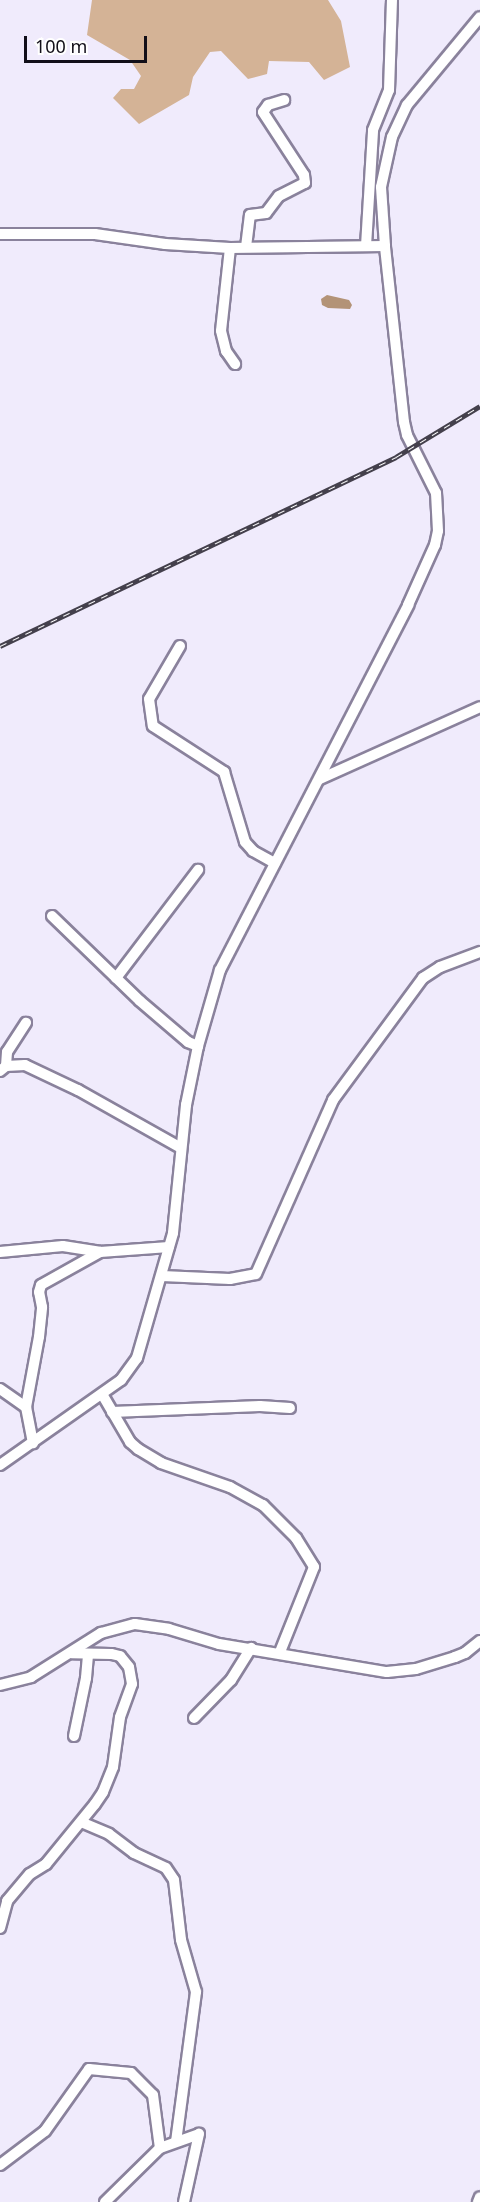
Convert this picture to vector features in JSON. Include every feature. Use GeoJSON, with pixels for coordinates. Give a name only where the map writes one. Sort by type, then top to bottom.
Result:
{"type":"FeatureCollection","features":[{"type":"Feature","properties":{"kind":"street"},"geometry":{"type":"LineString","coordinates":[[366,246],[373,130],[388,90],[392,0]]}},
{"type":"Feature","properties":{"kind":"street"},"geometry":{"type":"LineString","coordinates":[[0,1465],[121,1380],[137,1358],[169,1247],[186,1105],[198,1046],[220,970],[429,561],[438,531],[436,493],[407,435],[404,422],[381,187],[388,152],[399,121],[415,93],[480,16]]}},
{"type":"Feature","properties":{"kind":"street"},"geometry":{"type":"LineString","coordinates":[[246,246],[250,215],[266,213],[268,207],[279,196],[305,180],[263,112],[268,105],[284,100]]}},
{"type":"Feature","properties":{"kind":"street"},"geometry":{"type":"LineString","coordinates":[[0,234],[95,234],[165,244],[230,248],[385,246]]}},
{"type":"Feature","properties":{"kind":"street"},"geometry":{"type":"LineString","coordinates":[[230,248],[221,331],[226,351],[235,364]]}},
{"type":"Feature","properties":{"kind":"street"},"geometry":{"type":"LineString","coordinates":[[180,646],[149,699],[153,726],[224,772],[245,842],[253,851],[275,863]]}},
{"type":"Feature","properties":{"kind":"street"},"geometry":{"type":"LineString","coordinates":[[320,778],[480,707]]}},
{"type":"Feature","properties":{"kind":"street"},"geometry":{"type":"LineString","coordinates":[[116,978],[198,870]]}},
{"type":"Feature","properties":{"kind":"street"},"geometry":{"type":"LineString","coordinates":[[52,916],[116,978],[188,1042],[198,1046]]}},
{"type":"Feature","properties":{"kind":"street"},"geometry":{"type":"LineString","coordinates":[[162,1276],[230,1279],[256,1274],[333,1100],[423,978],[440,967],[478,954]]}},
{"type":"Feature","properties":{"kind":"street"},"geometry":{"type":"LineString","coordinates":[[26,1023],[8,1052],[3,1068],[26,1065],[78,1090],[182,1148]]}},
{"type":"Feature","properties":{"kind":"street"},"geometry":{"type":"LineString","coordinates":[[1,1249],[63,1246],[100,1252],[169,1247]]}},
{"type":"Feature","properties":{"kind":"street"},"geometry":{"type":"LineString","coordinates":[[33,1443],[26,1407],[39,1337],[42,1307],[39,1292],[42,1286],[100,1252]]}},
{"type":"Feature","properties":{"kind":"street"},"geometry":{"type":"LineString","coordinates":[[0,1389],[26,1407]]}},
{"type":"Feature","properties":{"kind":"street"},"geometry":{"type":"LineString","coordinates":[[102,1394],[130,1442],[138,1449],[161,1463],[230,1487],[263,1505],[296,1538],[314,1567],[280,1652]]}},
{"type":"Feature","properties":{"kind":"street"},"geometry":{"type":"LineString","coordinates":[[112,1412],[260,1406],[290,1408]]}},
{"type":"Feature","properties":{"kind":"street"},"geometry":{"type":"LineString","coordinates":[[0,1685],[31,1677],[101,1633],[135,1624],[169,1629],[219,1644],[280,1652],[352,1668],[402,1672],[465,1653],[480,1641]]}},
{"type":"Feature","properties":{"kind":"street"},"geometry":{"type":"LineString","coordinates":[[194,1718],[231,1680],[251,1648]]}},
{"type":"Feature","properties":{"kind":"street"},"geometry":{"type":"LineString","coordinates":[[0,1928],[3,1898],[30,1874],[46,1864],[81,1822],[110,1779],[120,1717],[132,1684],[129,1666],[120,1656],[111,1653],[72,1653]]}},
{"type":"Feature","properties":{"kind":"street"},"geometry":{"type":"LineString","coordinates":[[74,1736],[86,1677],[88,1654]]}},
{"type":"Feature","properties":{"kind":"street"},"geometry":{"type":"LineString","coordinates":[[81,1822],[109,1834],[140,1857],[166,1868],[174,1880],[182,1940],[196,1992],[176,2141]]}},
{"type":"Feature","properties":{"kind":"street"},"geometry":{"type":"LineString","coordinates":[[0,2165],[45,2131],[89,2069],[131,2073],[153,2095],[160,2148]]}},
{"type":"Feature","properties":{"kind":"street"},"geometry":{"type":"LineString","coordinates":[[105,2202],[160,2148],[199,2134],[183,2202]]}},
{"type":"Feature","properties":{"kind":"street"},"geometry":{"type":"LineString","coordinates":[[478,2202],[480,2197]]}},
{"type":"Feature","properties":{"kind":"shaded area"},"geometry":{"type":"Polygon","coordinates":[[[92,0],[328,0],[341,21],[350,67],[324,80],[309,62],[269,61],[267,74],[248,79],[221,51],[210,52],[193,77],[189,95],[139,124],[113,98],[121,89],[134,89],[141,76],[130,60],[87,35],[92,0]]]}},
{"type":"Feature","properties":{"kind":"shaded area"},"geometry":{"type":"Polygon","coordinates":[[[327,295],[349,300],[352,305],[350,309],[328,308],[322,305],[321,299],[327,295]]]}},
{"type":"Feature","properties":{"kind":"railway"},"geometry":{"type":"LineString","coordinates":[[0,646],[396,457],[480,406]]}}]}
